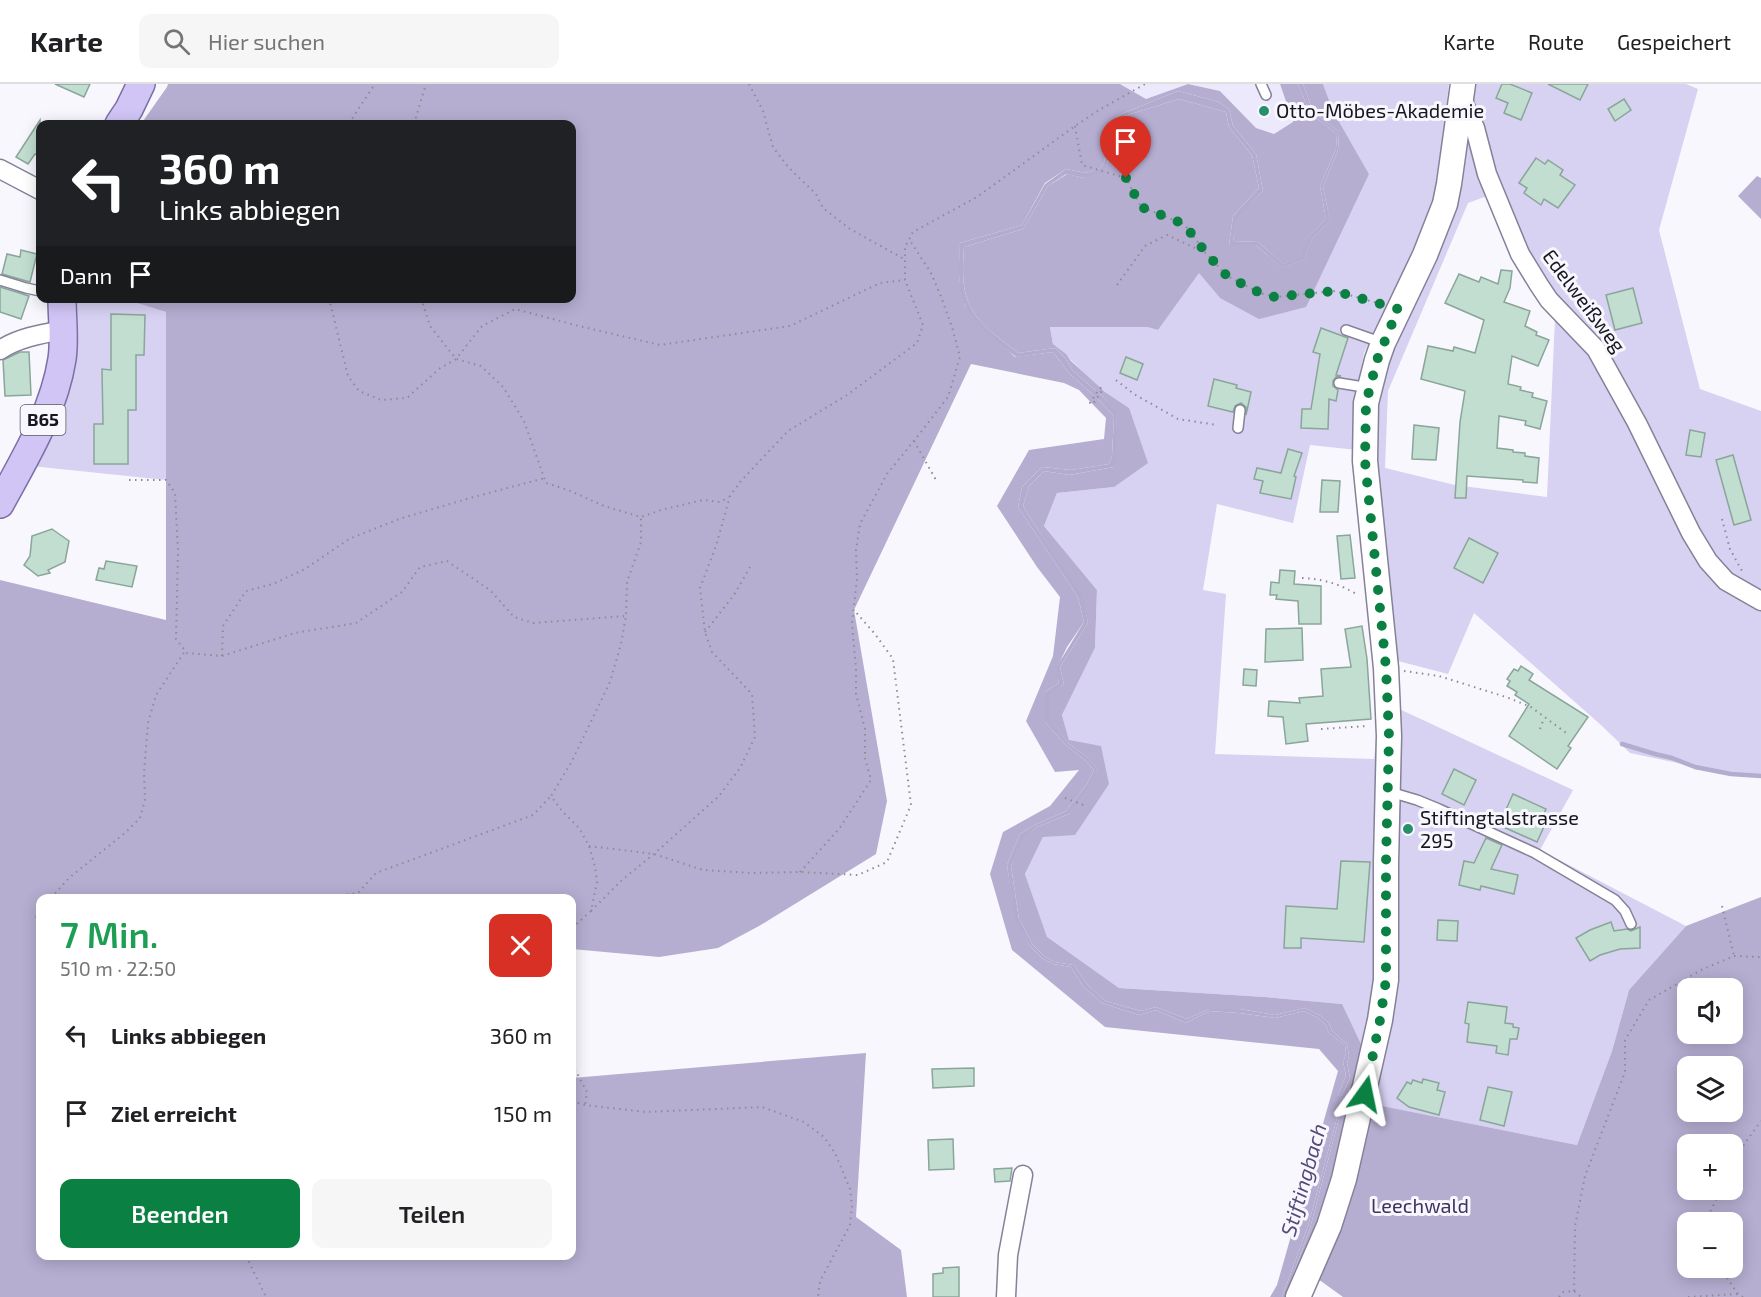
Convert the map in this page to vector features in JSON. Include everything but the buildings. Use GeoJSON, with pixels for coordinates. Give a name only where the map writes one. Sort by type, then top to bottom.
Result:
{"type":"FeatureCollection","features":[{"type":"Feature","properties":{"kind":"main road"},"geometry":{"type":"LineString","coordinates":[[122,120],[141,84]]}},
{"type":"Feature","properties":{"kind":"main road","name":"B65"},"geometry":{"type":"LineString","coordinates":[[0,504],[38,431],[59,375],[63,356],[62,303]]}},
{"type":"Feature","properties":{"kind":"street"},"geometry":{"type":"LineString","coordinates":[[1298,1297],[1329,1226],[1344,1179],[1380,1020],[1386,980],[1389,726],[1386,668],[1365,461],[1366,403],[1383,343],[1425,255],[1445,204],[1462,90]]}},
{"type":"Feature","properties":{"kind":"street","name":"Edelweißweg"},"geometry":{"type":"LineString","coordinates":[[1462,90],[1487,174],[1520,254],[1549,300],[1596,349],[1637,423],[1691,533],[1708,561],[1726,581],[1756,599]]}},
{"type":"Feature","properties":{"kind":"street"},"geometry":{"type":"LineString","coordinates":[[0,169],[36,188]]}},
{"type":"Feature","properties":{"kind":"street"},"geometry":{"type":"LineString","coordinates":[[0,350],[36,335],[63,330]]}},
{"type":"Feature","properties":{"kind":"street"},"geometry":{"type":"LineString","coordinates":[[1006,1297],[1008,1255],[1023,1175]]}},
{"type":"Feature","properties":{"kind":"lane"},"geometry":{"type":"LineString","coordinates":[[1261,84],[1266,94]]}},
{"type":"Feature","properties":{"kind":"lane"},"geometry":{"type":"LineString","coordinates":[[0,280],[36,290]]}},
{"type":"Feature","properties":{"kind":"lane"},"geometry":{"type":"LineString","coordinates":[[1346,330],[1383,343]]}},
{"type":"Feature","properties":{"kind":"lane"},"geometry":{"type":"LineString","coordinates":[[1339,383],[1370,388]]}},
{"type":"Feature","properties":{"kind":"lane"},"geometry":{"type":"LineString","coordinates":[[1238,428],[1240,410]]}},
{"type":"Feature","properties":{"kind":"lane"},"geometry":{"type":"LineString","coordinates":[[1387,792],[1428,804],[1535,853],[1615,900],[1625,911],[1630,924]]}},
{"type":"Feature","properties":{"kind":"path"},"geometry":{"type":"LineString","coordinates":[[352,120],[375,84]]}},
{"type":"Feature","properties":{"kind":"path"},"geometry":{"type":"LineString","coordinates":[[415,120],[426,84]]}},
{"type":"Feature","properties":{"kind":"path"},"geometry":{"type":"LineString","coordinates":[[749,84],[764,111],[773,147],[789,168],[816,194],[823,208],[850,229],[905,259]]}},
{"type":"Feature","properties":{"kind":"path"},"geometry":{"type":"LineString","coordinates":[[576,925],[622,880],[719,796],[740,768],[755,737],[752,694],[712,652],[705,632],[700,588],[716,546],[730,496],[740,482],[788,431],[847,394],[917,343],[924,325],[905,280],[905,247],[913,232],[977,196],[1098,110],[1145,84]]}},
{"type":"Feature","properties":{"kind":"path"},"geometry":{"type":"LineString","coordinates":[[1075,126],[1082,165],[1126,178],[1141,207],[1184,224],[1227,276],[1260,293],[1275,297],[1335,291],[1398,309]]}},
{"type":"Feature","properties":{"kind":"path"},"geometry":{"type":"LineString","coordinates":[[1117,285],[1145,246],[1167,235],[1206,253]]}},
{"type":"Feature","properties":{"kind":"path"},"geometry":{"type":"LineString","coordinates":[[800,872],[839,829],[871,780],[865,758],[865,729],[856,694],[852,624],[856,550],[860,524],[887,474],[948,397],[960,357],[936,283],[909,239]]}},
{"type":"Feature","properties":{"kind":"path"},"geometry":{"type":"LineString","coordinates":[[330,303],[348,376],[358,391],[381,400],[407,398],[439,369],[456,359],[482,326],[515,309],[660,345],[790,326],[880,283],[905,280]]}},
{"type":"Feature","properties":{"kind":"path"},"geometry":{"type":"LineString","coordinates":[[423,303],[430,326],[456,359],[481,366],[503,387],[524,421],[546,483],[604,506],[641,517],[703,500],[720,502],[730,496]]}},
{"type":"Feature","properties":{"kind":"path"},"geometry":{"type":"LineString","coordinates":[[1116,380],[1134,394],[1178,419],[1218,425]]}},
{"type":"Feature","properties":{"kind":"path"},"geometry":{"type":"LineString","coordinates":[[1100,388],[1103,389],[1093,404],[1090,403],[1100,388]]}},
{"type":"Feature","properties":{"kind":"path"},"geometry":{"type":"LineString","coordinates":[[914,441],[936,480]]}},
{"type":"Feature","properties":{"kind":"path"},"geometry":{"type":"LineString","coordinates":[[222,656],[223,626],[246,591],[273,584],[305,569],[349,539],[409,516],[545,478]]}},
{"type":"Feature","properties":{"kind":"path"},"geometry":{"type":"LineString","coordinates":[[129,480],[166,480],[175,493],[178,551],[176,639],[187,653],[222,656],[295,633],[356,623],[402,592],[420,567],[447,561],[490,590],[514,617],[533,623],[626,616]]}},
{"type":"Feature","properties":{"kind":"path"},"geometry":{"type":"LineString","coordinates":[[350,894],[358,893],[376,873],[533,815],[551,796],[572,761],[610,682],[621,645],[626,616],[627,582],[641,542],[641,517]]}},
{"type":"Feature","properties":{"kind":"path"},"geometry":{"type":"LineString","coordinates":[[1722,519],[1730,549],[1756,599]]}},
{"type":"Feature","properties":{"kind":"path"},"geometry":{"type":"LineString","coordinates":[[705,632],[734,595],[750,567]]}},
{"type":"Feature","properties":{"kind":"path"},"geometry":{"type":"LineString","coordinates":[[1302,578],[1318,579],[1344,586],[1379,606]]}},
{"type":"Feature","properties":{"kind":"path"},"geometry":{"type":"LineString","coordinates":[[589,846],[654,854],[703,870],[752,873],[800,872],[858,875],[887,862],[911,805],[893,659],[854,610]]}},
{"type":"Feature","properties":{"kind":"path"},"geometry":{"type":"LineString","coordinates":[[55,894],[69,878],[140,818],[144,800],[148,723],[156,694],[185,651]]}},
{"type":"Feature","properties":{"kind":"path"},"geometry":{"type":"LineString","coordinates":[[1386,668],[1439,676],[1531,707],[1569,735]]}},
{"type":"Feature","properties":{"kind":"path"},"geometry":{"type":"LineString","coordinates":[[1540,729],[1544,718]]}},
{"type":"Feature","properties":{"kind":"path"},"geometry":{"type":"LineString","coordinates":[[1322,729],[1389,726]]}},
{"type":"Feature","properties":{"kind":"path"},"geometry":{"type":"LineString","coordinates":[[551,796],[579,828],[589,846],[597,882],[591,912]]}},
{"type":"Feature","properties":{"kind":"path"},"geometry":{"type":"LineString","coordinates":[[1065,798],[1086,806]]}},
{"type":"Feature","properties":{"kind":"path"},"geometry":{"type":"LineString","coordinates":[[1722,906],[1734,956]]}},
{"type":"Feature","properties":{"kind":"path"},"geometry":{"type":"LineString","coordinates":[[1574,1291],[1575,1226],[1585,1176],[1626,1072],[1625,1040],[1649,1000],[1701,970],[1734,956],[1761,957]]}},
{"type":"Feature","properties":{"kind":"path"},"geometry":{"type":"LineString","coordinates":[[576,1071],[587,1092],[585,1105]]}},
{"type":"Feature","properties":{"kind":"path"},"geometry":{"type":"LineString","coordinates":[[576,1102],[646,1112],[762,1107],[804,1122],[824,1137],[835,1153],[850,1189],[852,1206],[850,1225],[820,1281],[818,1297]]}},
{"type":"Feature","properties":{"kind":"path"},"geometry":{"type":"LineString","coordinates":[[1743,1147],[1761,1121]]}},
{"type":"Feature","properties":{"kind":"path"},"geometry":{"type":"LineString","coordinates":[[248,1260],[266,1297]]}},
{"type":"Feature","properties":{"kind":"path"},"geometry":{"type":"LineString","coordinates":[[1727,1278],[1738,1294],[1743,1297]]}},
{"type":"Feature","properties":{"kind":"path"},"geometry":{"type":"LineString","coordinates":[[1559,1297],[1563,1292],[1574,1291],[1581,1297]]}},
{"type":"Feature","properties":{"kind":"path"},"geometry":{"type":"LineString","coordinates":[[1688,1297],[1738,1294]]}},
{"type":"Feature","properties":{"kind":"shaded area"},"geometry":{"type":"Polygon","coordinates":[[[1120,84],[1188,84],[1146,99],[1120,84]]]}},
{"type":"Feature","properties":{"kind":"shaded area","name":"Otto-Möbes-Akademie"},"geometry":{"type":"Polygon","coordinates":[[[1188,84],[1280,84],[1293,123],[1274,134],[1256,128],[1220,91],[1188,84]]]}},
{"type":"Feature","properties":{"kind":"shaded area","name":"Stiftingbach"},"geometry":{"type":"Polygon","coordinates":[[[1298,84],[1303,84],[1313,112],[1339,132],[1338,150],[1323,187],[1330,221],[1312,239],[1304,259],[1282,268],[1256,245],[1229,245],[1233,216],[1259,188],[1252,155],[1229,127],[1226,112],[1179,99],[1121,117],[1113,126],[1107,164],[1100,172],[1084,178],[1066,174],[1048,186],[1023,229],[964,247],[963,268],[969,303],[978,318],[990,331],[1018,353],[1055,348],[1073,371],[1117,412],[1114,467],[1069,475],[1044,471],[1029,486],[1023,506],[1083,596],[1088,623],[1060,667],[1064,685],[1049,694],[1049,721],[1069,744],[1087,757],[1097,769],[1089,786],[1069,814],[1037,827],[1024,837],[1011,866],[1019,919],[1033,945],[1044,956],[1054,962],[1074,965],[1087,984],[1105,1001],[1141,1011],[1156,1007],[1187,1019],[1209,1009],[1240,1009],[1275,1015],[1305,1008],[1321,1016],[1329,1023],[1332,1031],[1347,1044],[1350,1078],[1341,1096],[1340,1115],[1310,1228],[1285,1297],[1282,1297],[1308,1226],[1338,1114],[1338,1096],[1346,1075],[1343,1062],[1346,1054],[1345,1045],[1329,1033],[1325,1024],[1318,1018],[1304,1011],[1275,1018],[1209,1011],[1186,1023],[1156,1010],[1139,1015],[1102,1003],[1083,986],[1071,967],[1053,964],[1042,958],[1031,947],[1015,920],[1007,865],[1020,834],[1066,811],[1087,784],[1094,770],[1045,722],[1045,692],[1059,683],[1056,668],[1084,622],[1078,597],[1018,507],[1022,487],[1042,467],[1071,470],[1109,464],[1112,456],[1114,416],[1070,374],[1053,352],[1016,357],[987,332],[967,310],[964,303],[959,281],[959,266],[960,243],[1022,225],[1045,184],[1066,169],[1086,173],[1100,168],[1104,163],[1110,125],[1119,115],[1178,91],[1219,102],[1229,109],[1233,126],[1256,154],[1263,191],[1237,218],[1233,241],[1258,242],[1283,264],[1301,257],[1310,235],[1326,219],[1320,186],[1336,149],[1337,134],[1310,113],[1298,84]]]}},
{"type":"Feature","properties":{"kind":"shaded area"},"geometry":{"type":"Polygon","coordinates":[[[1323,84],[1449,84],[1436,192],[1417,244],[1364,353],[1355,406],[1357,450],[1310,445],[1293,523],[1217,504],[1203,590],[1226,594],[1215,754],[1374,759],[1380,700],[1573,790],[1540,850],[1686,926],[1629,990],[1612,1051],[1577,1145],[1356,1101],[1342,1004],[1119,988],[1047,938],[1025,874],[1043,837],[1109,784],[1069,740],[1062,715],[1095,648],[1097,590],[1044,526],[1057,493],[1114,487],[1129,408],[1098,386],[1053,344],[1050,326],[1147,327],[1158,330],[1199,272],[1220,298],[1369,174],[1333,111],[1323,84]]]}},
{"type":"Feature","properties":{"kind":"shaded area"},"geometry":{"type":"Polygon","coordinates":[[[1463,84],[1686,84],[1698,89],[1659,230],[1700,389],[1761,411],[1761,776],[1730,774],[1630,753],[1474,613],[1448,674],[1375,655],[1366,403],[1425,255],[1463,84]],[[1487,196],[1468,203],[1388,391],[1385,468],[1455,485],[1547,497],[1555,319],[1521,269],[1487,196]]]}},
{"type":"Feature","properties":{"kind":"shaded area"},"geometry":{"type":"Polygon","coordinates":[[[76,303],[137,303],[166,312],[166,480],[31,466],[73,365],[76,303]]]}},
{"type":"Feature","properties":{"kind":"green space"},"geometry":{"type":"Polygon","coordinates":[[[168,84],[1120,84],[1146,99],[1188,84],[1220,91],[1256,128],[1274,134],[1293,122],[1280,84],[1298,84],[1310,113],[1337,134],[1336,149],[1320,186],[1326,219],[1310,235],[1302,257],[1283,264],[1258,242],[1233,241],[1236,218],[1263,191],[1256,154],[1233,126],[1229,109],[1219,102],[1178,91],[1119,115],[1110,125],[1104,163],[1100,168],[1086,173],[1066,169],[1045,183],[1022,225],[960,243],[959,278],[965,306],[1015,357],[1053,352],[1070,374],[1114,416],[1112,456],[1109,464],[1071,470],[1042,467],[1022,487],[1018,507],[1078,597],[1084,622],[1067,647],[1057,668],[1059,683],[1045,692],[1045,722],[1094,770],[1087,784],[1066,811],[1020,834],[1007,865],[1016,920],[1031,947],[1042,958],[1053,964],[1071,967],[1083,986],[1102,1003],[1139,1015],[1156,1010],[1186,1023],[1209,1011],[1275,1018],[1304,1011],[1318,1018],[1325,1024],[1329,1033],[1345,1045],[1346,1054],[1343,1062],[1346,1075],[1338,1096],[1338,1114],[1308,1226],[1282,1297],[1270,1297],[1277,1285],[1338,1071],[1319,1049],[1105,1027],[1012,950],[990,874],[1003,832],[1050,806],[1079,770],[1055,772],[1026,721],[1053,656],[1060,597],[1037,567],[997,506],[1029,450],[1104,439],[1106,418],[1079,390],[1064,383],[971,364],[854,610],[887,801],[876,854],[759,926],[718,948],[659,957],[576,949],[576,894],[36,894],[36,1260],[576,1260],[576,1078],[866,1053],[856,1217],[901,1250],[907,1297],[0,1297],[0,580],[166,620],[166,312],[137,303],[576,303],[576,120],[144,120],[168,84]]]}},
{"type":"Feature","properties":{"kind":"green space","name":"Leechwald"},"geometry":{"type":"Polygon","coordinates":[[[1303,84],[1323,84],[1333,111],[1369,174],[1306,307],[1259,319],[1220,298],[1199,273],[1158,330],[1147,327],[1050,327],[1053,344],[1105,392],[1129,408],[1148,463],[1114,487],[1057,493],[1044,526],[1097,590],[1095,648],[1062,715],[1069,740],[1101,746],[1109,784],[1075,835],[1043,837],[1025,874],[1047,937],[1119,988],[1342,1004],[1367,1057],[1357,1101],[1577,1145],[1612,1051],[1629,990],[1686,926],[1761,897],[1761,1297],[1343,1297],[1318,1279],[1290,1297],[1285,1297],[1310,1228],[1340,1115],[1341,1096],[1350,1078],[1347,1044],[1332,1031],[1329,1023],[1321,1016],[1305,1008],[1275,1015],[1240,1009],[1209,1009],[1187,1019],[1156,1007],[1141,1011],[1105,1001],[1087,984],[1074,965],[1054,962],[1044,956],[1033,945],[1019,919],[1011,866],[1023,837],[1037,827],[1069,814],[1097,769],[1048,721],[1049,693],[1064,685],[1060,667],[1088,623],[1082,596],[1023,506],[1029,486],[1044,471],[1069,475],[1114,467],[1117,413],[1102,396],[1073,371],[1055,348],[1018,353],[978,318],[966,296],[963,275],[964,247],[1023,229],[1048,186],[1067,174],[1084,178],[1107,164],[1113,126],[1121,117],[1179,99],[1226,112],[1229,127],[1252,155],[1259,188],[1233,216],[1229,245],[1256,245],[1282,268],[1304,259],[1312,239],[1330,221],[1323,187],[1338,150],[1339,132],[1313,112],[1303,84]]]}},
{"type":"Feature","properties":{"kind":"green space"},"geometry":{"type":"Polygon","coordinates":[[[1757,176],[1761,178],[1761,219],[1738,196],[1757,176]]]}},
{"type":"Feature","properties":{"kind":"waterway"},"geometry":{"type":"LineString","coordinates":[[1622,744],[1695,767],[1731,774],[1761,776]]}},
{"type":"Feature","properties":{"kind":"place","name":"Otto-Möbes-Akademie"},"geometry":{"type":"Point","coordinates":[1264,111]}},
{"type":"Feature","properties":{"kind":"place","name":"Stiftingtalstrasse 295"},"geometry":{"type":"Point","coordinates":[1408,829]}},
{"type":"Feature","properties":{"kind":"route"},"geometry":{"type":"LineString","coordinates":[[1126,178],[1141,207],[1184,224],[1227,276],[1260,293],[1275,297],[1335,291],[1398,309],[1377,360],[1366,403],[1365,461],[1386,668],[1389,736],[1386,980],[1365,1094]]}}]}
